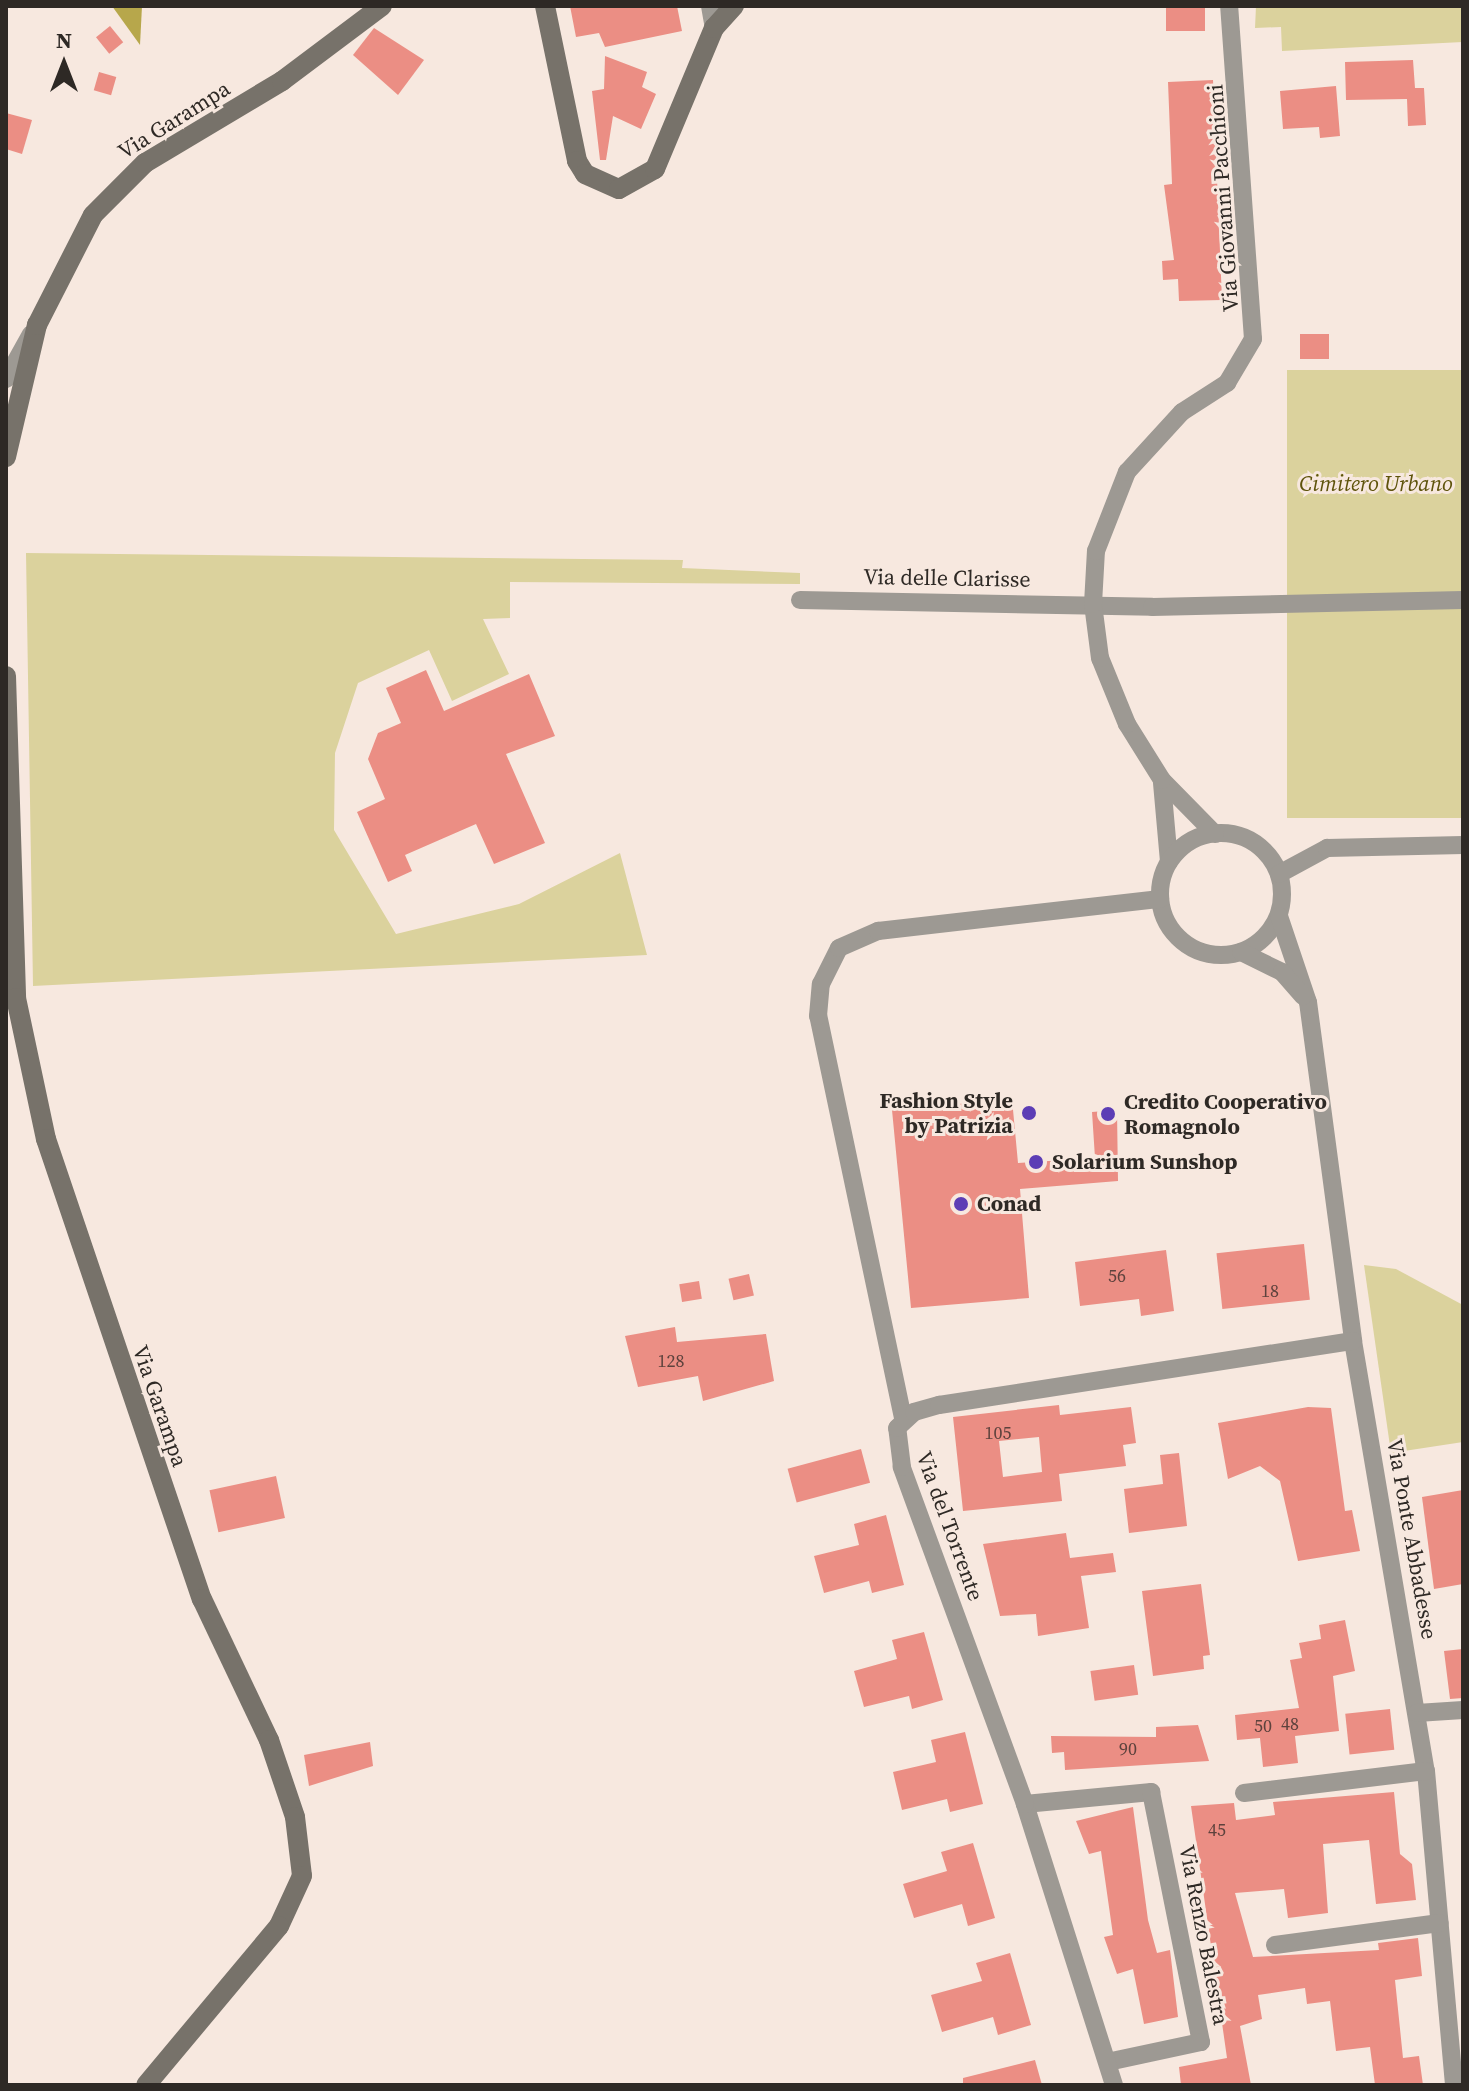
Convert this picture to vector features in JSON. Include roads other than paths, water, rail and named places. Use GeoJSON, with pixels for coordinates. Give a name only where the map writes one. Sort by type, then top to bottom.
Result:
{"type":"FeatureCollection","features":[{"type":"Feature","properties":{"kind":"street","name":"Via Garampa"},"geometry":{"type":"LineString","coordinates":[[6,457],[37,325],[73,245],[120,184],[294,72],[382,6]]}},
{"type":"Feature","properties":{"kind":"street"},"geometry":{"type":"LineString","coordinates":[[545,6],[577,161],[585,174],[619,189],[655,169],[714,28],[734,6]]}},
{"type":"Feature","properties":{"kind":"street"},"geometry":{"type":"LineString","coordinates":[[710,6],[714,28]]}},
{"type":"Feature","properties":{"kind":"street","name":"Via Giovanni Pacchioni"},"geometry":{"type":"LineString","coordinates":[[1162,780],[1112,691],[1093,604],[1096,551],[1127,472],[1182,412],[1227,383],[1253,339],[1232,10]]}},
{"type":"Feature","properties":{"kind":"street"},"geometry":{"type":"LineString","coordinates":[[6,379],[37,325]]}},
{"type":"Feature","properties":{"kind":"street","name":"Via delle Clarisse"},"geometry":{"type":"LineString","coordinates":[[800,600],[1093,604],[1291,599],[1463,600]]}},
{"type":"Feature","properties":{"kind":"street","name":"Via Garampa"},"geometry":{"type":"LineString","coordinates":[[6,676],[16,998],[46,1139],[202,1599],[269,1740],[295,1817],[302,1876],[279,1926],[146,2085]]}},
{"type":"Feature","properties":{"kind":"street"},"geometry":{"type":"LineString","coordinates":[[1162,780],[1215,834],[1251,841],[1279,874],[1279,916],[1241,952],[1223,956],[1188,945],[1164,917],[1160,899],[1169,862],[1162,780]]}},
{"type":"Feature","properties":{"kind":"street"},"geometry":{"type":"LineString","coordinates":[[1169,862],[1215,834]]}},
{"type":"Feature","properties":{"kind":"street"},"geometry":{"type":"LineString","coordinates":[[1279,874],[1327,848],[1463,845]]}},
{"type":"Feature","properties":{"kind":"street","name":"Via del Torrente"},"geometry":{"type":"LineString","coordinates":[[1114,2085],[1025,1804],[902,1467],[895,1441],[903,1418],[818,1016],[821,984],[839,948],[878,931],[1160,899]]}},
{"type":"Feature","properties":{"kind":"street","name":"Via Ponte Abbadesse"},"geometry":{"type":"LineString","coordinates":[[1279,916],[1308,1002],[1353,1341],[1426,1771],[1454,2085]]}},
{"type":"Feature","properties":{"kind":"street"},"geometry":{"type":"LineString","coordinates":[[1241,952],[1282,972],[1308,1002]]}},
{"type":"Feature","properties":{"kind":"street"},"geometry":{"type":"LineString","coordinates":[[903,1418],[939,1405],[1353,1341]]}},
{"type":"Feature","properties":{"kind":"street"},"geometry":{"type":"LineString","coordinates":[[1417,1713],[1463,1710]]}},
{"type":"Feature","properties":{"kind":"street"},"geometry":{"type":"LineString","coordinates":[[1244,1793],[1426,1771]]}},
{"type":"Feature","properties":{"kind":"street","name":"Via Renzo Balestra"},"geometry":{"type":"LineString","coordinates":[[1025,1804],[1151,1792],[1201,2042],[1108,2062]]}},
{"type":"Feature","properties":{"kind":"street"},"geometry":{"type":"LineString","coordinates":[[1275,1945],[1440,1923]]}},
{"type":"Feature","properties":{"kind":"place","name":"Fashion Style by Patrizia"},"geometry":{"type":"Point","coordinates":[1029,1113]}},
{"type":"Feature","properties":{"kind":"place","name":"Credito Cooperativo Romagnolo"},"geometry":{"type":"Point","coordinates":[1108,1114]}},
{"type":"Feature","properties":{"kind":"place","name":"Solarium Sunshop"},"geometry":{"type":"Point","coordinates":[1036,1162]}},
{"type":"Feature","properties":{"kind":"place","name":"Conad"},"geometry":{"type":"Point","coordinates":[961,1204]}},
{"type":"Feature","properties":{"kind":"park label","name":"Cimitero Urbano"},"geometry":{"type":"Point","coordinates":[1376,484]}}]}
